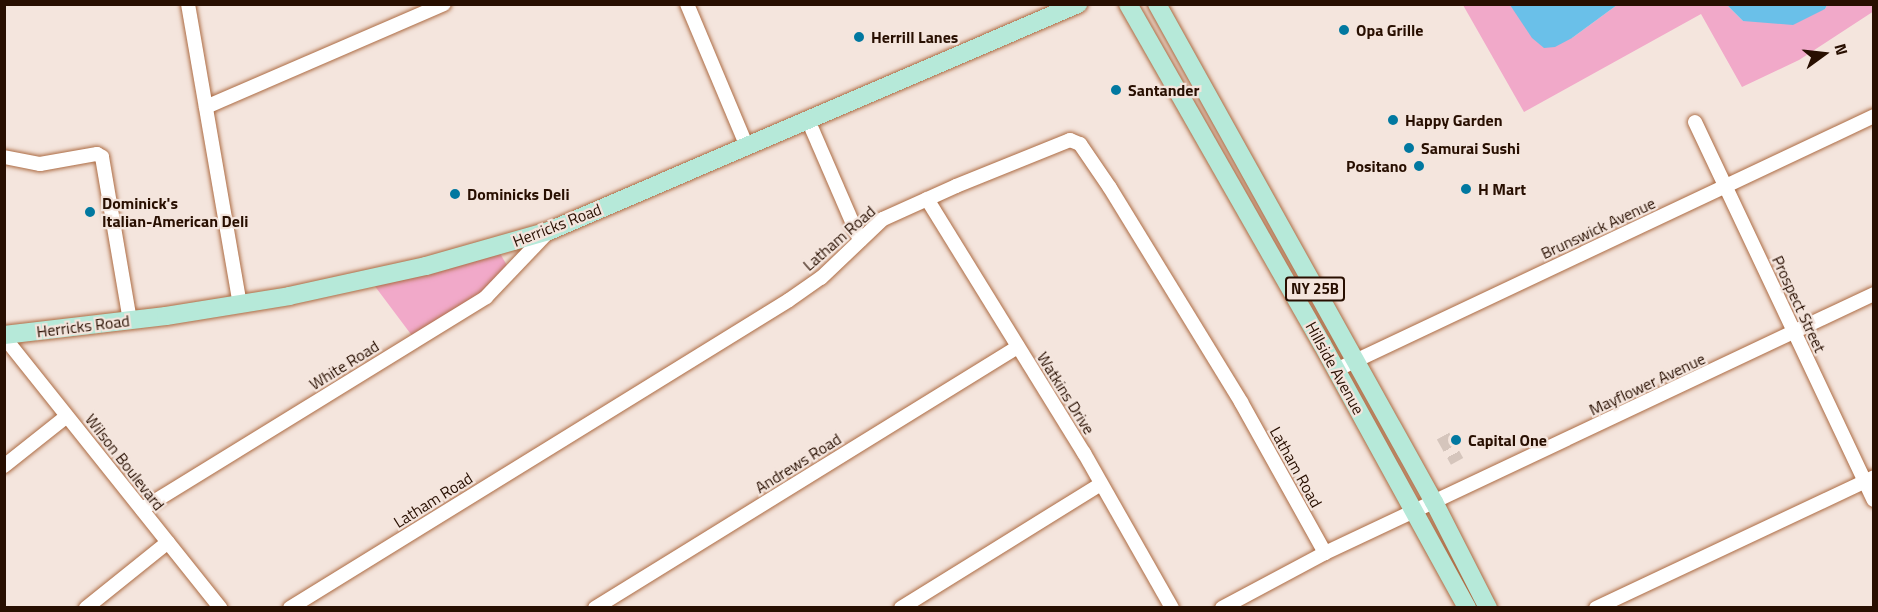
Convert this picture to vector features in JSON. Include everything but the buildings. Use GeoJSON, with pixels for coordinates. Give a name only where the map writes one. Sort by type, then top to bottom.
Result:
{"type":"FeatureCollection","features":[{"type":"Feature","properties":{"kind":"main road","name":"Herricks Road"},"geometry":{"type":"LineString","coordinates":[[4,336],[240,305],[426,267],[549,231],[1078,4]]}},
{"type":"Feature","properties":{"kind":"main road","name":"Hillside Avenue"},"geometry":{"type":"LineString","coordinates":[[1128,4],[1336,370],[1467,608]]}},
{"type":"Feature","properties":{"kind":"main road","name":"Hillside Avenue"},"geometry":{"type":"LineString","coordinates":[[1157,4],[1434,502],[1488,608]]}},
{"type":"Feature","properties":{"kind":"street"},"geometry":{"type":"LineString","coordinates":[[188,4],[240,305]]}},
{"type":"Feature","properties":{"kind":"street"},"geometry":{"type":"LineString","coordinates":[[206,107],[444,4]]}},
{"type":"Feature","properties":{"kind":"street"},"geometry":{"type":"LineString","coordinates":[[687,4],[747,147]]}},
{"type":"Feature","properties":{"kind":"street","name":"Brunswick Avenue"},"geometry":{"type":"LineString","coordinates":[[1336,370],[1874,116]]}},
{"type":"Feature","properties":{"kind":"street"},"geometry":{"type":"LineString","coordinates":[[808,120],[860,240]]}},
{"type":"Feature","properties":{"kind":"street","name":"Prospect Street"},"geometry":{"type":"LineString","coordinates":[[1695,122],[1794,332],[1869,479],[1874,500]]}},
{"type":"Feature","properties":{"kind":"street","name":"Latham Road"},"geometry":{"type":"LineString","coordinates":[[290,608],[789,300],[821,278],[883,219],[1070,140],[1080,144],[1110,188],[1241,402],[1325,553]]}},
{"type":"Feature","properties":{"kind":"street"},"geometry":{"type":"LineString","coordinates":[[4,157],[40,164],[97,154],[102,157],[130,320]]}},
{"type":"Feature","properties":{"kind":"street","name":"Watkins Drive"},"geometry":{"type":"LineString","coordinates":[[927,199],[1101,484],[1172,608]]}},
{"type":"Feature","properties":{"kind":"street","name":"White Road"},"geometry":{"type":"LineString","coordinates":[[142,509],[486,297],[549,231]]}},
{"type":"Feature","properties":{"kind":"street","name":"Mayflower Avenue"},"geometry":{"type":"LineString","coordinates":[[1222,608],[1325,553],[1874,294]]}},
{"type":"Feature","properties":{"kind":"street","name":"Wilson Boulevard"},"geometry":{"type":"LineString","coordinates":[[4,336],[220,608]]}},
{"type":"Feature","properties":{"kind":"street","name":"Andrews Road"},"geometry":{"type":"LineString","coordinates":[[595,608],[1018,347]]}},
{"type":"Feature","properties":{"kind":"street"},"geometry":{"type":"LineString","coordinates":[[4,466],[67,416]]}},
{"type":"Feature","properties":{"kind":"street"},"geometry":{"type":"LineString","coordinates":[[1596,608],[1869,479]]}},
{"type":"Feature","properties":{"kind":"street"},"geometry":{"type":"LineString","coordinates":[[902,608],[1101,484]]}},
{"type":"Feature","properties":{"kind":"street"},"geometry":{"type":"LineString","coordinates":[[86,608],[168,542]]}},
{"type":"Feature","properties":{"kind":"shaded area"},"geometry":{"type":"Polygon","coordinates":[[[1463,5],[1510,5],[1514,10],[1572,38],[1617,5],[1727,5],[1743,21],[1825,9],[1827,5],[1873,5],[1874,11],[1799,60],[1742,87],[1701,14],[1524,112],[1463,5]]]}},
{"type":"Feature","properties":{"kind":"shaded area"},"geometry":{"type":"Polygon","coordinates":[[[498,250],[508,267],[483,293],[413,337],[374,285],[498,250]]]}},
{"type":"Feature","properties":{"kind":"water"},"geometry":{"type":"Polygon","coordinates":[[[1510,5],[1617,5],[1572,38],[1555,47],[1544,48],[1532,38],[1510,5]]]}},
{"type":"Feature","properties":{"kind":"water"},"geometry":{"type":"Polygon","coordinates":[[[1727,5],[1827,5],[1825,9],[1793,25],[1743,21],[1727,5]]]}},
{"type":"Feature","properties":{"kind":"tunnel"},"geometry":{"type":"LineString","coordinates":[[1443,436],[1457,461]]}},
{"type":"Feature","properties":{"kind":"place","name":"Opa Grille"},"geometry":{"type":"Point","coordinates":[1344,30]}},
{"type":"Feature","properties":{"kind":"place","name":"Herrill Lanes"},"geometry":{"type":"Point","coordinates":[859,37]}},
{"type":"Feature","properties":{"kind":"place","name":"Santander"},"geometry":{"type":"Point","coordinates":[1116,90]}},
{"type":"Feature","properties":{"kind":"place","name":"Happy Garden"},"geometry":{"type":"Point","coordinates":[1393,120]}},
{"type":"Feature","properties":{"kind":"place","name":"Samurai Sushi"},"geometry":{"type":"Point","coordinates":[1409,148]}},
{"type":"Feature","properties":{"kind":"place","name":"Positano"},"geometry":{"type":"Point","coordinates":[1419,166]}},
{"type":"Feature","properties":{"kind":"place","name":"H Mart"},"geometry":{"type":"Point","coordinates":[1466,189]}},
{"type":"Feature","properties":{"kind":"place","name":"Dominicks Deli"},"geometry":{"type":"Point","coordinates":[455,194]}},
{"type":"Feature","properties":{"kind":"place","name":"Dominick's Italian-American Deli"},"geometry":{"type":"Point","coordinates":[90,212]}},
{"type":"Feature","properties":{"kind":"place","name":"Capital One"},"geometry":{"type":"Point","coordinates":[1456,440]}}]}
